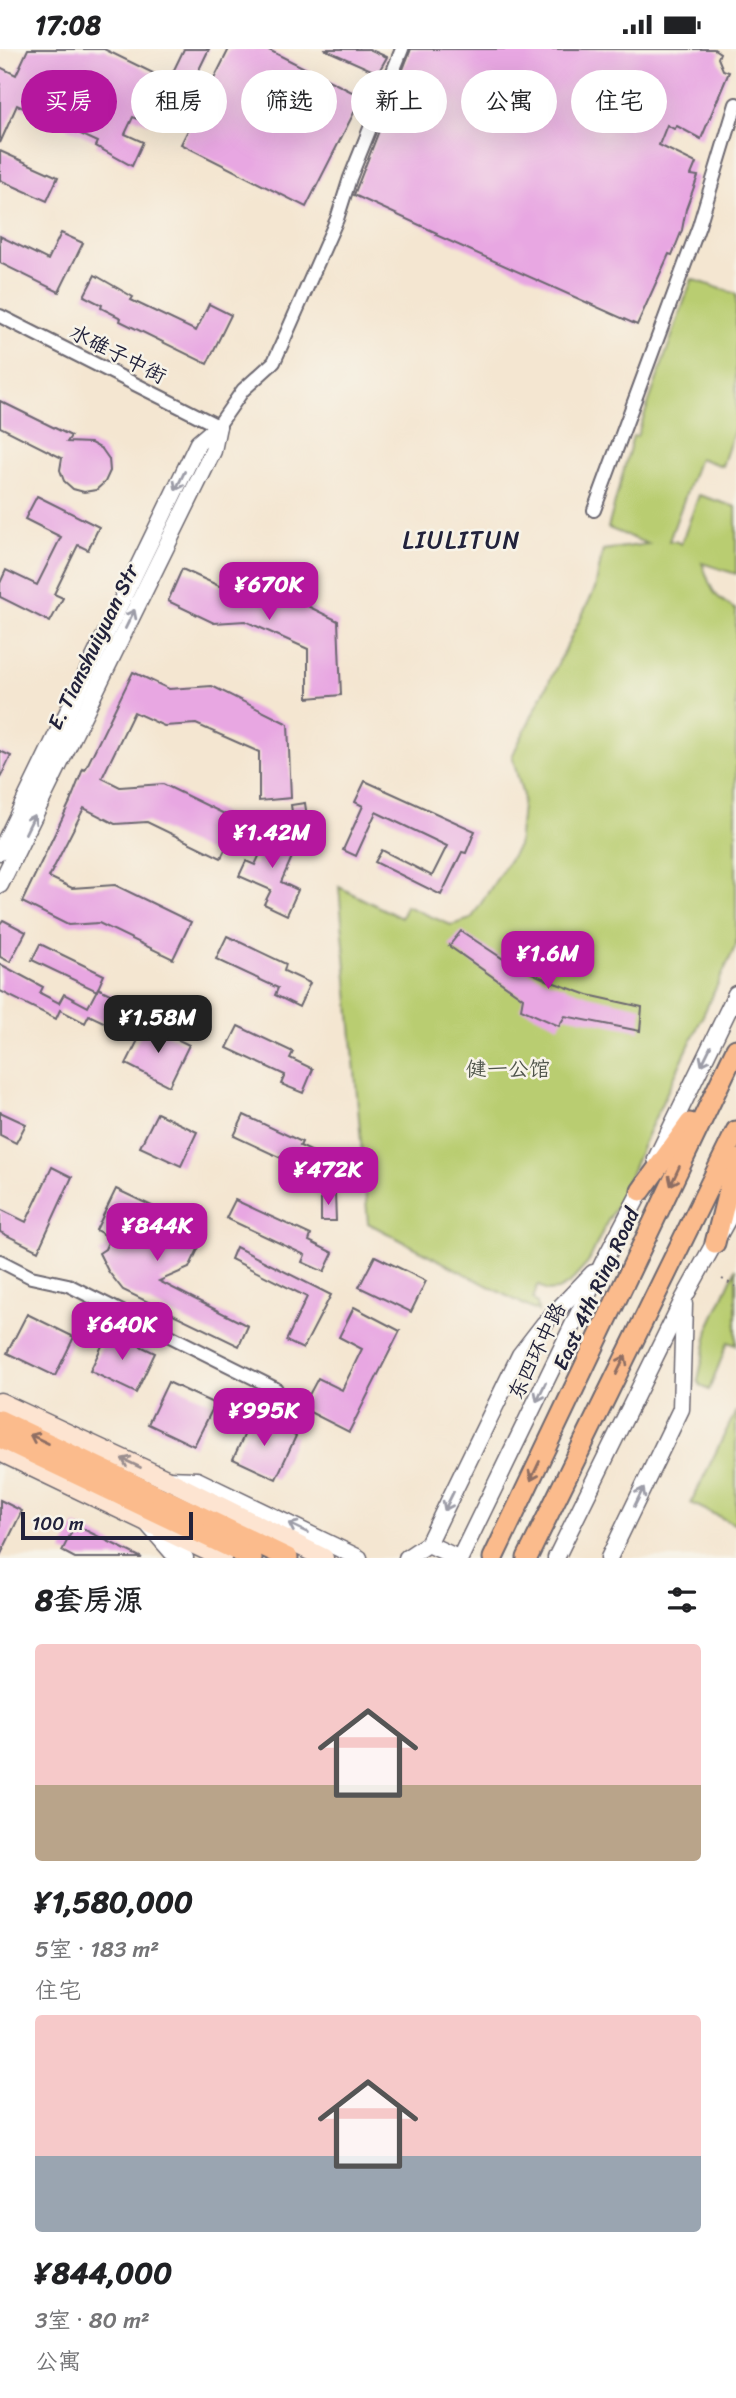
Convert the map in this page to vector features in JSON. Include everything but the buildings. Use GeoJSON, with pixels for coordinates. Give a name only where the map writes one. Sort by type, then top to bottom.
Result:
{"type":"FeatureCollection","features":[{"type":"Feature","properties":{"kind":"main road","name":"East 4th Ring Road"},"geometry":{"type":"LineString","coordinates":[[495,1554],[736,1049]]}},
{"type":"Feature","properties":{"kind":"main road"},"geometry":{"type":"LineString","coordinates":[[641,1191],[718,1085]]}},
{"type":"Feature","properties":{"kind":"main road"},"geometry":{"type":"LineString","coordinates":[[527,1558],[736,1131]]}},
{"type":"Feature","properties":{"kind":"main road"},"geometry":{"type":"LineString","coordinates":[[715,1243],[736,1159]]}},
{"type":"Feature","properties":{"kind":"main road"},"geometry":{"type":"LineString","coordinates":[[0,1402],[166,1479],[324,1558]]}},
{"type":"Feature","properties":{"kind":"main road"},"geometry":{"type":"LineString","coordinates":[[0,1420],[207,1528],[252,1558]]}},
{"type":"Feature","properties":{"kind":"main road"},"geometry":{"type":"LineString","coordinates":[[0,1438],[207,1528],[288,1558]]}},
{"type":"Feature","properties":{"kind":"main road"},"geometry":{"type":"LineString","coordinates":[[0,1452],[222,1558]]}},
{"type":"Feature","properties":{"kind":"street","name":"E. Tianshuiyuan Str"},"geometry":{"type":"LineString","coordinates":[[0,852],[198,443],[218,426],[243,390],[274,362],[337,219],[350,178],[402,49]]}},
{"type":"Feature","properties":{"kind":"street"},"geometry":{"type":"LineString","coordinates":[[594,510],[699,226],[736,104]]}},
{"type":"Feature","properties":{"kind":"street","name":"水碓子中街"},"geometry":{"type":"LineString","coordinates":[[0,316],[218,426]]}},
{"type":"Feature","properties":{"kind":"street","name":"E. Tianshuiyuan Str"},"geometry":{"type":"LineString","coordinates":[[0,885],[212,451],[218,426]]}},
{"type":"Feature","properties":{"kind":"street","name":"东四环中路"},"geometry":{"type":"LineString","coordinates":[[459,1558],[736,995]]}},
{"type":"Feature","properties":{"kind":"street"},"geometry":{"type":"LineString","coordinates":[[556,1558],[684,1298],[736,1204]]}},
{"type":"Feature","properties":{"kind":"street"},"geometry":{"type":"LineString","coordinates":[[0,1261],[31,1277],[68,1285],[276,1389]]}},
{"type":"Feature","properties":{"kind":"street"},"geometry":{"type":"LineString","coordinates":[[407,1558],[428,1544],[520,1355],[544,1324],[604,1261]]}},
{"type":"Feature","properties":{"kind":"street"},"geometry":{"type":"LineString","coordinates":[[609,1558],[681,1409],[684,1298]]}},
{"type":"Feature","properties":{"kind":"street"},"geometry":{"type":"LineString","coordinates":[[166,1479],[197,1480],[359,1558]]}},
{"type":"Feature","properties":{"kind":"street"},"geometry":{"type":"LineString","coordinates":[[144,1520],[172,1552],[185,1558]]}},
{"type":"Feature","properties":{"kind":"street"},"geometry":{"type":"LineString","coordinates":[[428,1544],[459,1558]]}},
{"type":"Feature","properties":{"kind":"path"},"geometry":{"type":"LineString","coordinates":[[722,1279],[736,1287]]}},
{"type":"Feature","properties":{"kind":"green space","name":"健一公馆"},"geometry":{"type":"Polygon","coordinates":[[[692,279],[736,294],[736,425],[722,466],[699,458],[669,541],[681,544],[699,495],[736,507],[736,574],[702,563],[713,591],[736,610],[736,945],[588,1263],[569,1284],[558,1290],[546,1291],[538,1285],[533,1299],[538,1312],[368,1223],[339,887],[401,918],[406,906],[451,925],[471,919],[518,846],[523,796],[512,756],[595,589],[603,550],[648,544],[608,528],[633,436],[637,436],[692,279]]]}},
{"type":"Feature","properties":{"kind":"green space"},"geometry":{"type":"Polygon","coordinates":[[[736,1268],[736,1345],[728,1342],[709,1390],[701,1386],[698,1380],[710,1325],[736,1268]]]}},
{"type":"Feature","properties":{"kind":"green space"},"geometry":{"type":"Polygon","coordinates":[[[736,1411],[736,1525],[691,1503],[736,1411]]]}},
{"type":"Feature","properties":{"kind":"district","name":"LIULITUN"},"geometry":{"type":"Point","coordinates":[462,540]}}]}
